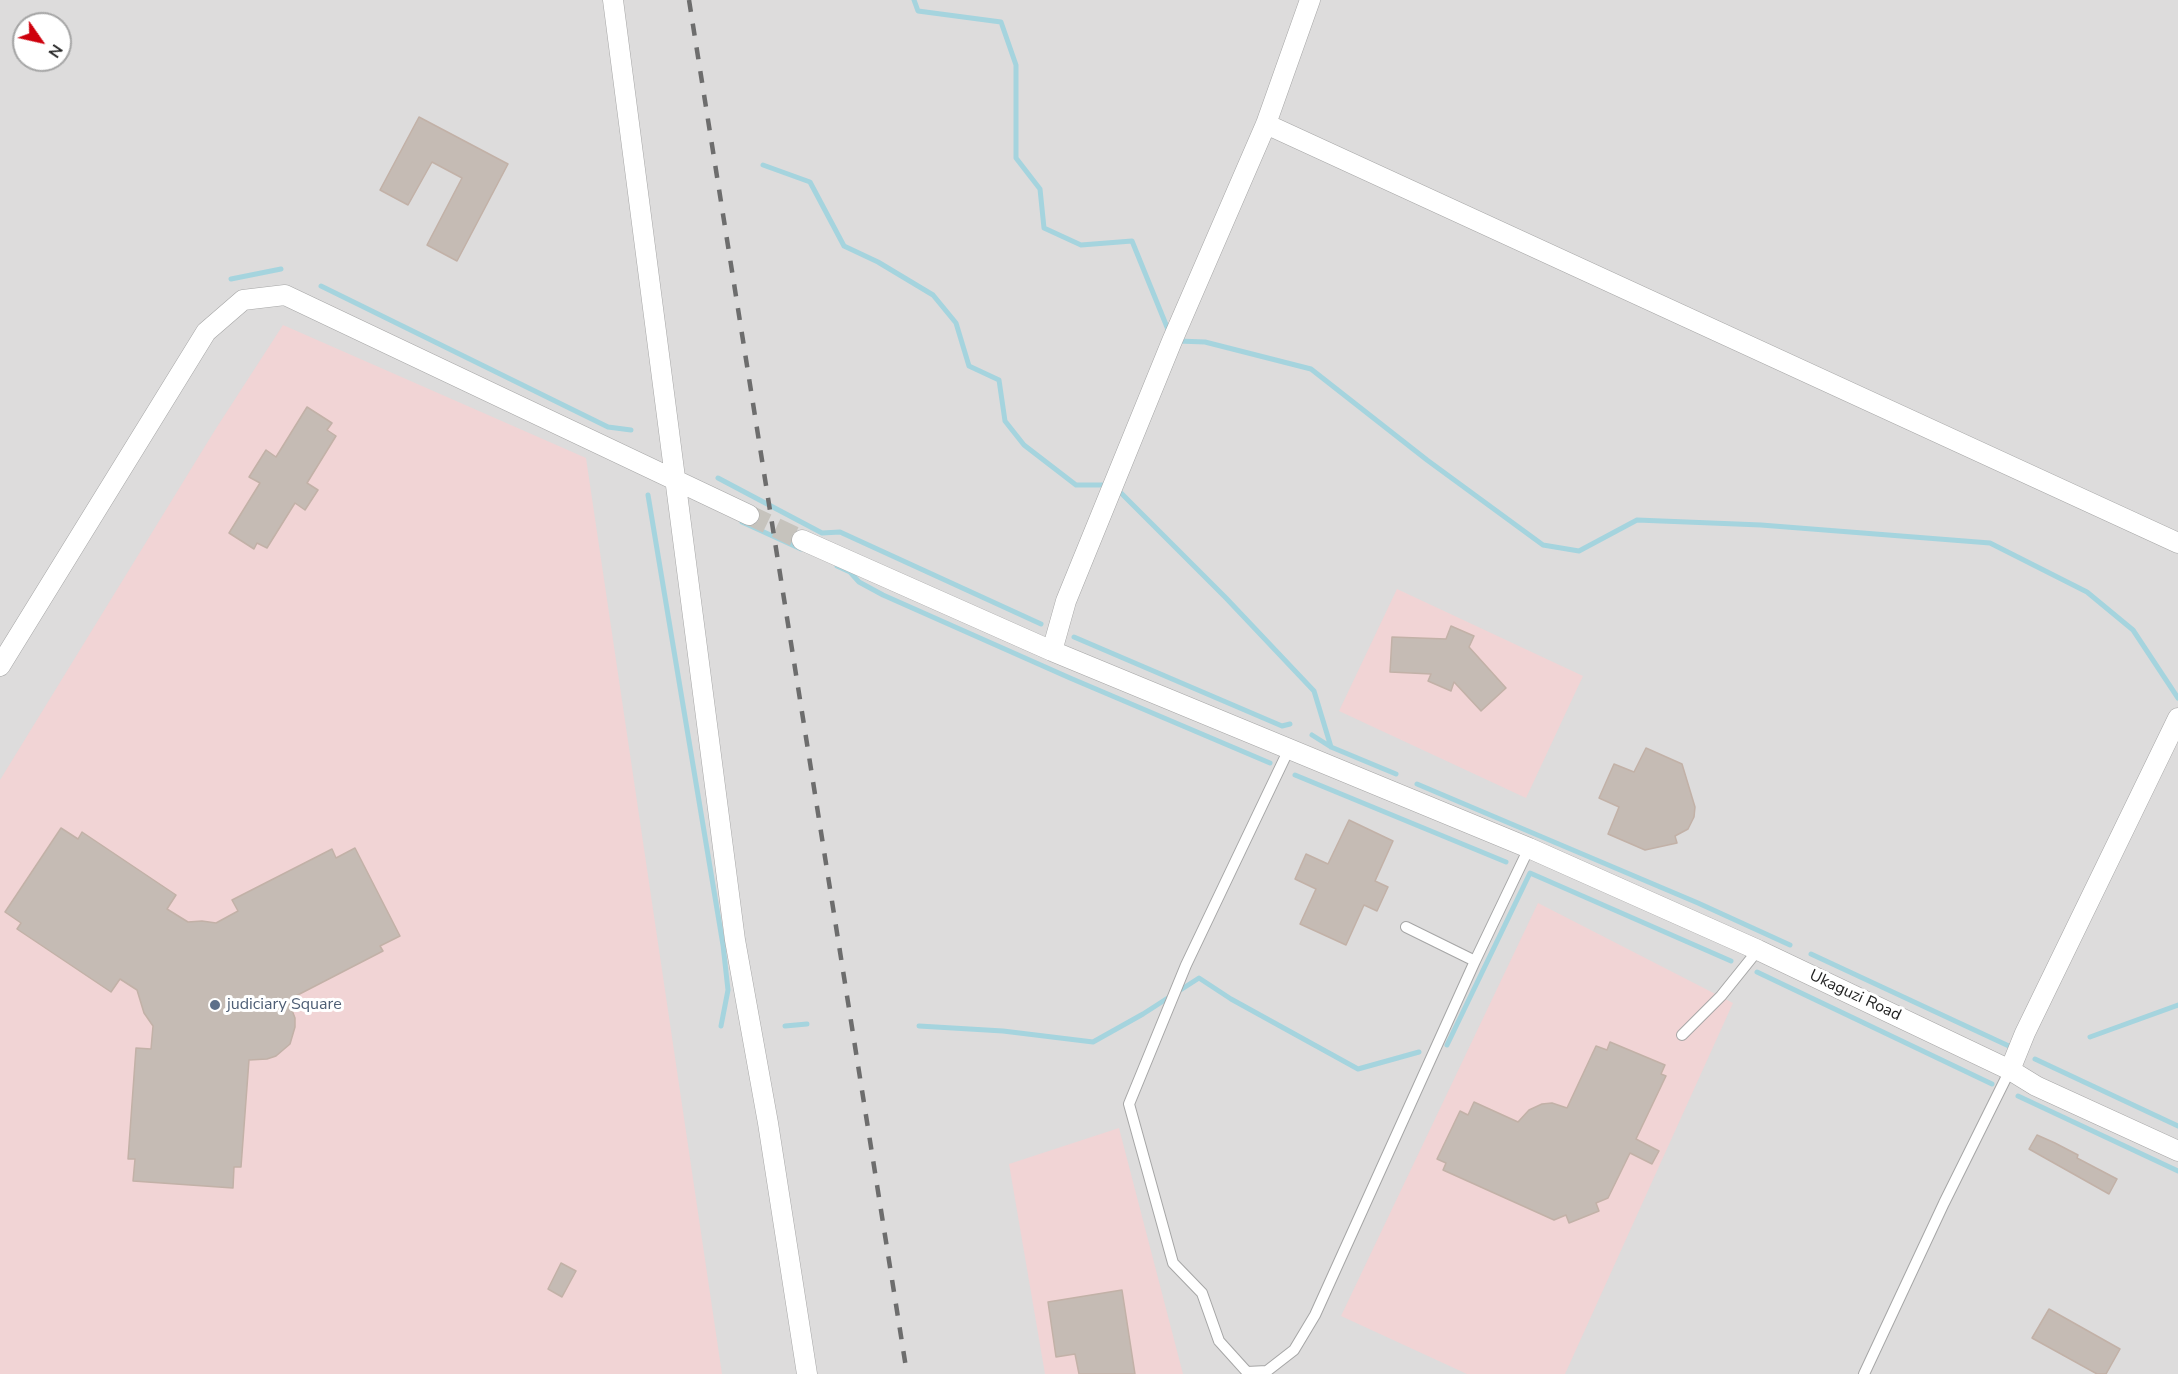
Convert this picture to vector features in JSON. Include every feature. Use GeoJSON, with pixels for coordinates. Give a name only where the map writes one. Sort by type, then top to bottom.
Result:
{"type":"FeatureCollection","features":[{"type":"Feature","properties":{"kind":"street"},"geometry":{"type":"LineString","coordinates":[[612,0],[735,940],[768,1123],[807,1374]]}},
{"type":"Feature","properties":{"kind":"street"},"geometry":{"type":"LineString","coordinates":[[1052,651],[1066,601],[1172,341],[1266,124],[1310,0]]}},
{"type":"Feature","properties":{"kind":"street"},"geometry":{"type":"LineString","coordinates":[[1266,124],[2178,543]]}},
{"type":"Feature","properties":{"kind":"street"},"geometry":{"type":"LineString","coordinates":[[0,666],[206,332],[243,300],[285,296],[749,515]]}},
{"type":"Feature","properties":{"kind":"street","name":"Ukaguzi Road"},"geometry":{"type":"LineString","coordinates":[[802,540],[1052,651],[1529,848],[1758,950],[2010,1070],[2036,1086],[2178,1151]]}},
{"type":"Feature","properties":{"kind":"street"},"geometry":{"type":"LineString","coordinates":[[2010,1070],[2025,1033],[2178,718]]}},
{"type":"Feature","properties":{"kind":"lane"},"geometry":{"type":"LineString","coordinates":[[1289,749],[1186,965],[1129,1104],[1173,1263],[1202,1293],[1219,1341],[1247,1372],[1267,1371],[1294,1350],[1315,1315],[1475,961],[1529,848]]}},
{"type":"Feature","properties":{"kind":"lane"},"geometry":{"type":"LineString","coordinates":[[1406,927],[1475,961]]}},
{"type":"Feature","properties":{"kind":"lane"},"geometry":{"type":"LineString","coordinates":[[1682,1035],[1721,996],[1758,950]]}},
{"type":"Feature","properties":{"kind":"lane"},"geometry":{"type":"LineString","coordinates":[[1864,1374],[1949,1192],[2010,1070]]}},
{"type":"Feature","properties":{"kind":"shaded area"},"geometry":{"type":"Polygon","coordinates":[[[0,0],[2178,0],[2178,1374],[0,1374],[0,0]]]}},
{"type":"Feature","properties":{"kind":"shaded area"},"geometry":{"type":"Polygon","coordinates":[[[283,325],[586,458],[722,1374],[0,1374],[0,780],[215,430],[283,325]]]}},
{"type":"Feature","properties":{"kind":"shaded area"},"geometry":{"type":"Polygon","coordinates":[[[1397,589],[1583,676],[1526,798],[1339,711],[1397,589]]]}},
{"type":"Feature","properties":{"kind":"shaded area"},"geometry":{"type":"Polygon","coordinates":[[[1538,903],[1733,1003],[1565,1374],[1467,1374],[1341,1316],[1538,903]]]}},
{"type":"Feature","properties":{"kind":"shaded area"},"geometry":{"type":"Polygon","coordinates":[[[1119,1128],[1183,1374],[1045,1374],[1009,1164],[1119,1128]]]}},
{"type":"Feature","properties":{"kind":"building"},"geometry":{"type":"Polygon","coordinates":[[[419,117],[508,164],[457,261],[427,245],[462,178],[432,162],[408,205],[380,190],[419,117]]]}},
{"type":"Feature","properties":{"kind":"building"},"geometry":{"type":"Polygon","coordinates":[[[307,407],[332,423],[327,430],[336,436],[307,483],[318,490],[305,510],[295,503],[267,548],[257,543],[254,549],[229,533],[260,483],[249,477],[266,450],[276,457],[307,407]]]}},
{"type":"Feature","properties":{"kind":"building"},"geometry":{"type":"Polygon","coordinates":[[[1451,626],[1474,636],[1469,647],[1506,688],[1481,711],[1454,682],[1451,691],[1428,681],[1431,674],[1390,672],[1392,637],[1446,639],[1451,626]]]}},
{"type":"Feature","properties":{"kind":"building"},"geometry":{"type":"Polygon","coordinates":[[[1646,748],[1682,764],[1695,807],[1694,817],[1688,829],[1675,836],[1677,843],[1645,850],[1608,834],[1619,807],[1599,798],[1614,764],[1634,772],[1646,748]]]}},
{"type":"Feature","properties":{"kind":"building"},"geometry":{"type":"Polygon","coordinates":[[[1349,820],[1393,841],[1375,881],[1388,887],[1377,911],[1364,905],[1346,945],[1300,924],[1316,889],[1295,879],[1306,854],[1328,864],[1349,820]]]}},
{"type":"Feature","properties":{"kind":"building","name":"judiciary Square"},"geometry":{"type":"Polygon","coordinates":[[[61,828],[78,839],[82,832],[176,895],[167,909],[188,922],[216,923],[238,911],[232,900],[332,849],[336,858],[355,848],[400,936],[380,946],[383,951],[288,1000],[295,1018],[290,1044],[276,1056],[249,1060],[241,1167],[234,1167],[233,1188],[133,1181],[135,1159],[128,1159],[136,1048],[151,1049],[153,1026],[144,1013],[137,990],[120,979],[111,992],[17,929],[21,923],[5,912],[61,828]]]}},
{"type":"Feature","properties":{"kind":"building"},"geometry":{"type":"Polygon","coordinates":[[[1610,1042],[1665,1065],[1661,1074],[1666,1076],[1636,1139],[1659,1151],[1652,1164],[1630,1153],[1608,1198],[1596,1203],[1599,1211],[1569,1223],[1566,1215],[1554,1220],[1443,1170],[1446,1163],[1437,1159],[1460,1111],[1468,1115],[1474,1102],[1518,1122],[1529,1110],[1542,1104],[1552,1103],[1567,1108],[1596,1046],[1607,1050],[1610,1042]]]}},
{"type":"Feature","properties":{"kind":"building"},"geometry":{"type":"Polygon","coordinates":[[[2037,1135],[2078,1155],[2077,1158],[2117,1179],[2109,1194],[2029,1149],[2037,1135]]]}},
{"type":"Feature","properties":{"kind":"building"},"geometry":{"type":"Polygon","coordinates":[[[561,1263],[576,1271],[562,1297],[548,1289],[561,1263]]]}},
{"type":"Feature","properties":{"kind":"building"},"geometry":{"type":"Polygon","coordinates":[[[1122,1290],[1135,1374],[1079,1374],[1075,1354],[1056,1357],[1048,1302],[1122,1290]]]}},
{"type":"Feature","properties":{"kind":"building"},"geometry":{"type":"Polygon","coordinates":[[[2049,1309],[2120,1349],[2106,1374],[2097,1374],[2032,1338],[2049,1309]]]}},
{"type":"Feature","properties":{"kind":"waterway"},"geometry":{"type":"LineString","coordinates":[[914,0],[918,11],[1001,22],[1016,65],[1016,158],[1040,189],[1044,228],[1081,245],[1132,241],[1169,332]]}},
{"type":"Feature","properties":{"kind":"waterway"},"geometry":{"type":"LineString","coordinates":[[763,165],[810,182],[844,246],[878,262],[933,295],[956,323],[969,366],[999,380],[1005,421],[1024,445],[1076,485],[1108,485]]}},
{"type":"Feature","properties":{"kind":"waterway"},"geometry":{"type":"LineString","coordinates":[[231,279],[281,269]]}},
{"type":"Feature","properties":{"kind":"waterway"},"geometry":{"type":"LineString","coordinates":[[321,286],[608,427],[631,430]]}},
{"type":"Feature","properties":{"kind":"waterway"},"geometry":{"type":"LineString","coordinates":[[1178,341],[1205,342],[1311,369],[1427,460],[1543,545],[1579,551],[1637,520],[1761,525],[1990,543],[2087,592],[2133,630],[2178,698]]}},
{"type":"Feature","properties":{"kind":"waterway"},"geometry":{"type":"LineString","coordinates":[[718,478],[822,533],[840,532],[1041,624]]}},
{"type":"Feature","properties":{"kind":"waterway"},"geometry":{"type":"LineString","coordinates":[[1116,488],[1226,598],[1314,691],[1331,747]]}},
{"type":"Feature","properties":{"kind":"waterway"},"geometry":{"type":"LineString","coordinates":[[648,495],[723,945],[728,990],[721,1026]]}},
{"type":"Feature","properties":{"kind":"waterway"},"geometry":{"type":"LineString","coordinates":[[742,522],[801,549]]}},
{"type":"Feature","properties":{"kind":"waterway"},"geometry":{"type":"LineString","coordinates":[[837,566],[850,572],[859,582],[883,595],[1270,763]]}},
{"type":"Feature","properties":{"kind":"waterway"},"geometry":{"type":"LineString","coordinates":[[1074,637],[1282,726],[1290,724]]}},
{"type":"Feature","properties":{"kind":"waterway"},"geometry":{"type":"LineString","coordinates":[[1312,735],[1331,747],[1396,774]]}},
{"type":"Feature","properties":{"kind":"waterway"},"geometry":{"type":"LineString","coordinates":[[1295,775],[1506,862]]}},
{"type":"Feature","properties":{"kind":"waterway"},"geometry":{"type":"LineString","coordinates":[[1417,784],[1698,903],[1790,945]]}},
{"type":"Feature","properties":{"kind":"waterway"},"geometry":{"type":"LineString","coordinates":[[1447,1045],[1530,873],[1731,961]]}},
{"type":"Feature","properties":{"kind":"waterway"},"geometry":{"type":"LineString","coordinates":[[1811,954],[2011,1047]]}},
{"type":"Feature","properties":{"kind":"waterway"},"geometry":{"type":"LineString","coordinates":[[1757,972],[1992,1084]]}},
{"type":"Feature","properties":{"kind":"waterway"},"geometry":{"type":"LineString","coordinates":[[919,1026],[1003,1031],[1093,1042],[1143,1014],[1199,978],[1231,999],[1358,1069],[1419,1052]]}},
{"type":"Feature","properties":{"kind":"waterway"},"geometry":{"type":"LineString","coordinates":[[2090,1037],[2178,1005]]}},
{"type":"Feature","properties":{"kind":"waterway"},"geometry":{"type":"LineString","coordinates":[[785,1026],[807,1024]]}},
{"type":"Feature","properties":{"kind":"waterway"},"geometry":{"type":"LineString","coordinates":[[2035,1059],[2178,1126]]}},
{"type":"Feature","properties":{"kind":"waterway"},"geometry":{"type":"LineString","coordinates":[[2018,1096],[2178,1171]]}},
{"type":"Feature","properties":{"kind":"tunnel"},"geometry":{"type":"LineString","coordinates":[[749,515],[802,540]]}},
{"type":"Feature","properties":{"kind":"railway"},"geometry":{"type":"LineString","coordinates":[[689,0],[907,1374]]}},
{"type":"Feature","properties":{"kind":"place","name":"judiciary Square"},"geometry":{"type":"Point","coordinates":[215,1005]}}]}
